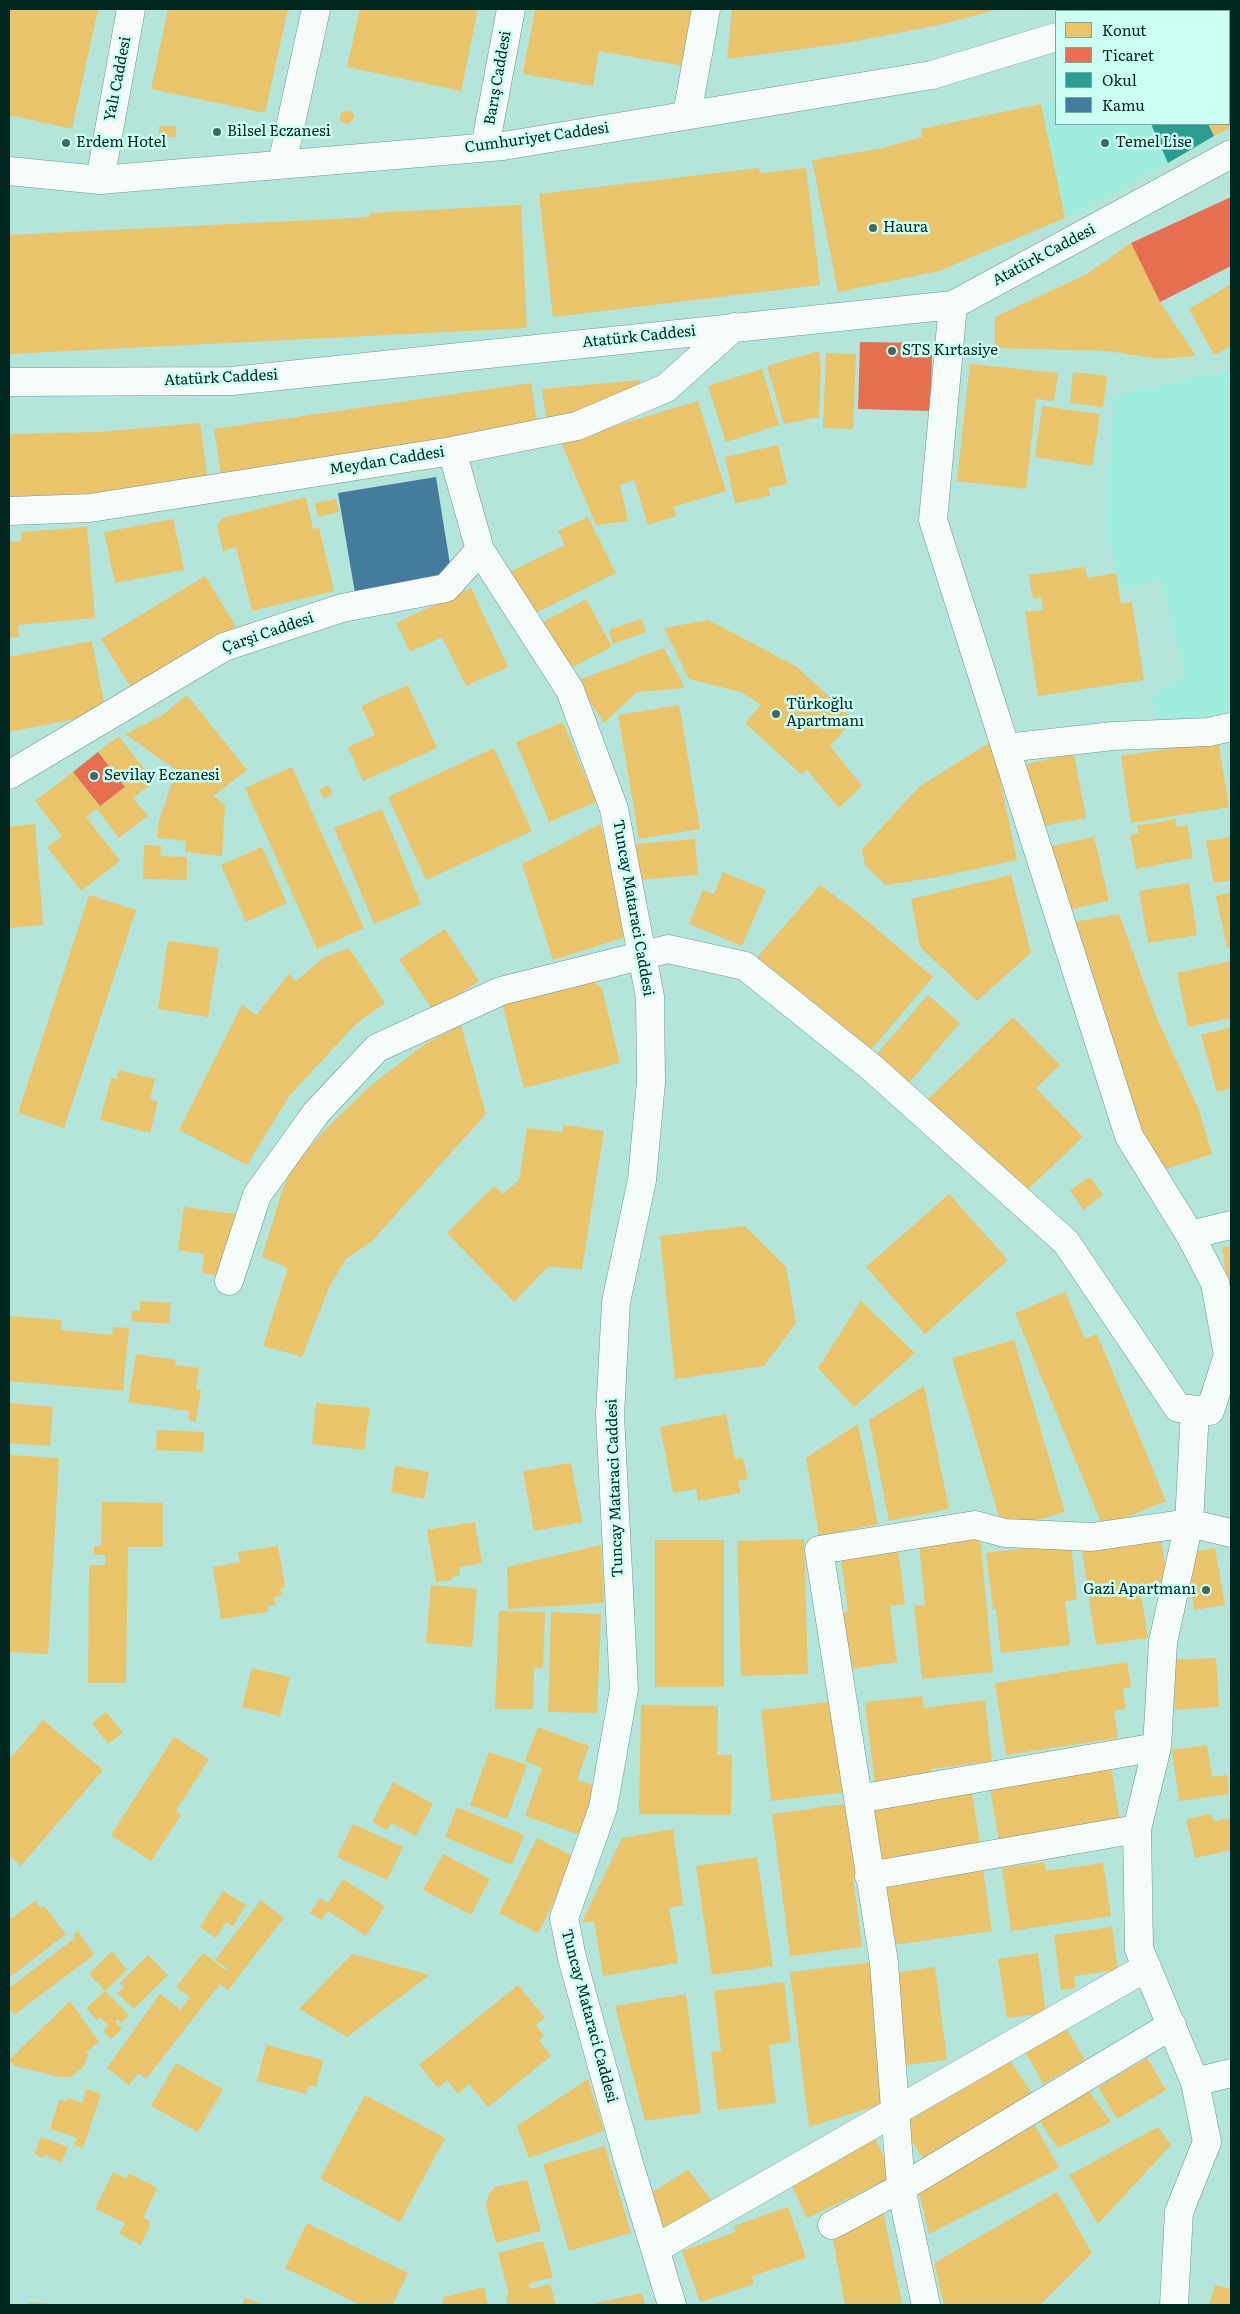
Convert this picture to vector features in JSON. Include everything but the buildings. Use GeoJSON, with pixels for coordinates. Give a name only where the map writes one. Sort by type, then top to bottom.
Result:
{"type":"FeatureCollection","features":[{"type":"Feature","properties":{"kind":"street","name":"Yalı Caddesi"},"geometry":{"type":"LineString","coordinates":[[100,180],[131,9]]}},
{"type":"Feature","properties":{"kind":"street"},"geometry":{"type":"LineString","coordinates":[[282,164],[316,9]]}},
{"type":"Feature","properties":{"kind":"street","name":"Barış Caddesi"},"geometry":{"type":"LineString","coordinates":[[486,147],[511,9]]}},
{"type":"Feature","properties":{"kind":"street"},"geometry":{"type":"LineString","coordinates":[[687,115],[706,9]]}},
{"type":"Feature","properties":{"kind":"street","name":"Cumhuriyet Caddesi"},"geometry":{"type":"LineString","coordinates":[[9,171],[100,180],[486,147],[932,75],[1055,36]]}},
{"type":"Feature","properties":{"kind":"street","name":"Atatürk Caddesi"},"geometry":{"type":"LineString","coordinates":[[9,382],[232,381],[952,305],[1231,154]]}},
{"type":"Feature","properties":{"kind":"street"},"geometry":{"type":"LineString","coordinates":[[952,305],[933,520],[1128,1136],[1190,1235],[1216,1283],[1228,1355],[1212,1412],[1163,1642],[1157,1747],[1137,1829],[1139,1949],[1195,2082],[1207,2142],[1179,2212],[1174,2305]]}},
{"type":"Feature","properties":{"kind":"street","name":"Meydan Caddesi"},"geometry":{"type":"LineString","coordinates":[[9,511],[90,508],[452,451],[577,426],[666,388],[734,327]]}},
{"type":"Feature","properties":{"kind":"street","name":"Tuncay Mataraci Caddesi"},"geometry":{"type":"LineString","coordinates":[[452,451],[480,550],[570,690],[614,809],[650,997],[651,1082],[642,1180],[616,1302],[610,1415],[624,1689],[603,1808],[564,1918],[574,1967],[628,2160],[672,2305]]}},
{"type":"Feature","properties":{"kind":"street","name":"Çarşi Caddesi"},"geometry":{"type":"LineString","coordinates":[[9,775],[224,647],[342,608],[409,593],[446,588],[480,550]]}},
{"type":"Feature","properties":{"kind":"street"},"geometry":{"type":"LineString","coordinates":[[1006,748],[1112,736],[1209,732],[1231,727]]}},
{"type":"Feature","properties":{"kind":"street"},"geometry":{"type":"LineString","coordinates":[[229,1281],[258,1195],[316,1113],[377,1048],[500,991],[668,949],[745,966],[871,1067],[1066,1242],[1178,1408],[1212,1412]]}},
{"type":"Feature","properties":{"kind":"street"},"geometry":{"type":"LineString","coordinates":[[1190,1235],[1231,1225]]}},
{"type":"Feature","properties":{"kind":"street"},"geometry":{"type":"LineString","coordinates":[[926,2305],[901,2188],[884,1963],[819,1550],[975,1525],[1005,1534],[1092,1537],[1189,1523],[1231,1533]]}},
{"type":"Feature","properties":{"kind":"street"},"geometry":{"type":"LineString","coordinates":[[858,1799],[1157,1747]]}},
{"type":"Feature","properties":{"kind":"street"},"geometry":{"type":"LineString","coordinates":[[869,1876],[1137,1829]]}},
{"type":"Feature","properties":{"kind":"street"},"geometry":{"type":"LineString","coordinates":[[655,2249],[1147,1967]]}},
{"type":"Feature","properties":{"kind":"street"},"geometry":{"type":"LineString","coordinates":[[832,2225],[901,2188],[1172,2025]]}},
{"type":"Feature","properties":{"kind":"street"},"geometry":{"type":"LineString","coordinates":[[1195,2082],[1231,2073]]}},
{"type":"Feature","properties":{"kind":"shaded area","name":"Temel Lise"},"geometry":{"type":"Polygon","coordinates":[[[1055,100],[1055,125],[1151,125],[1168,163],[1065,218],[1041,104],[1055,100]]]}},
{"type":"Feature","properties":{"kind":"shaded area"},"geometry":{"type":"Polygon","coordinates":[[[1231,370],[1231,719],[1162,731],[1150,696],[1186,676],[1161,578],[1123,590],[1107,530],[1114,396],[1231,370]]]}},
{"type":"Feature","properties":{"kind":"place","name":"Bilsel Eczanesi"},"geometry":{"type":"Point","coordinates":[217,132]}},
{"type":"Feature","properties":{"kind":"place","name":"Erdem Hotel"},"geometry":{"type":"Point","coordinates":[66,143]}},
{"type":"Feature","properties":{"kind":"place","name":"Temel Lise"},"geometry":{"type":"Point","coordinates":[1105,143]}},
{"type":"Feature","properties":{"kind":"place","name":"Haura"},"geometry":{"type":"Point","coordinates":[873,228]}},
{"type":"Feature","properties":{"kind":"place","name":"STS Kırtasiye"},"geometry":{"type":"Point","coordinates":[892,351]}},
{"type":"Feature","properties":{"kind":"place","name":"Türkoğlu Apartmanı"},"geometry":{"type":"Point","coordinates":[776,714]}},
{"type":"Feature","properties":{"kind":"place","name":"Sevilay Eczanesi"},"geometry":{"type":"Point","coordinates":[94,776]}},
{"type":"Feature","properties":{"kind":"place","name":"Gazi Apartmanı"},"geometry":{"type":"Point","coordinates":[1206,1590]}}]}
